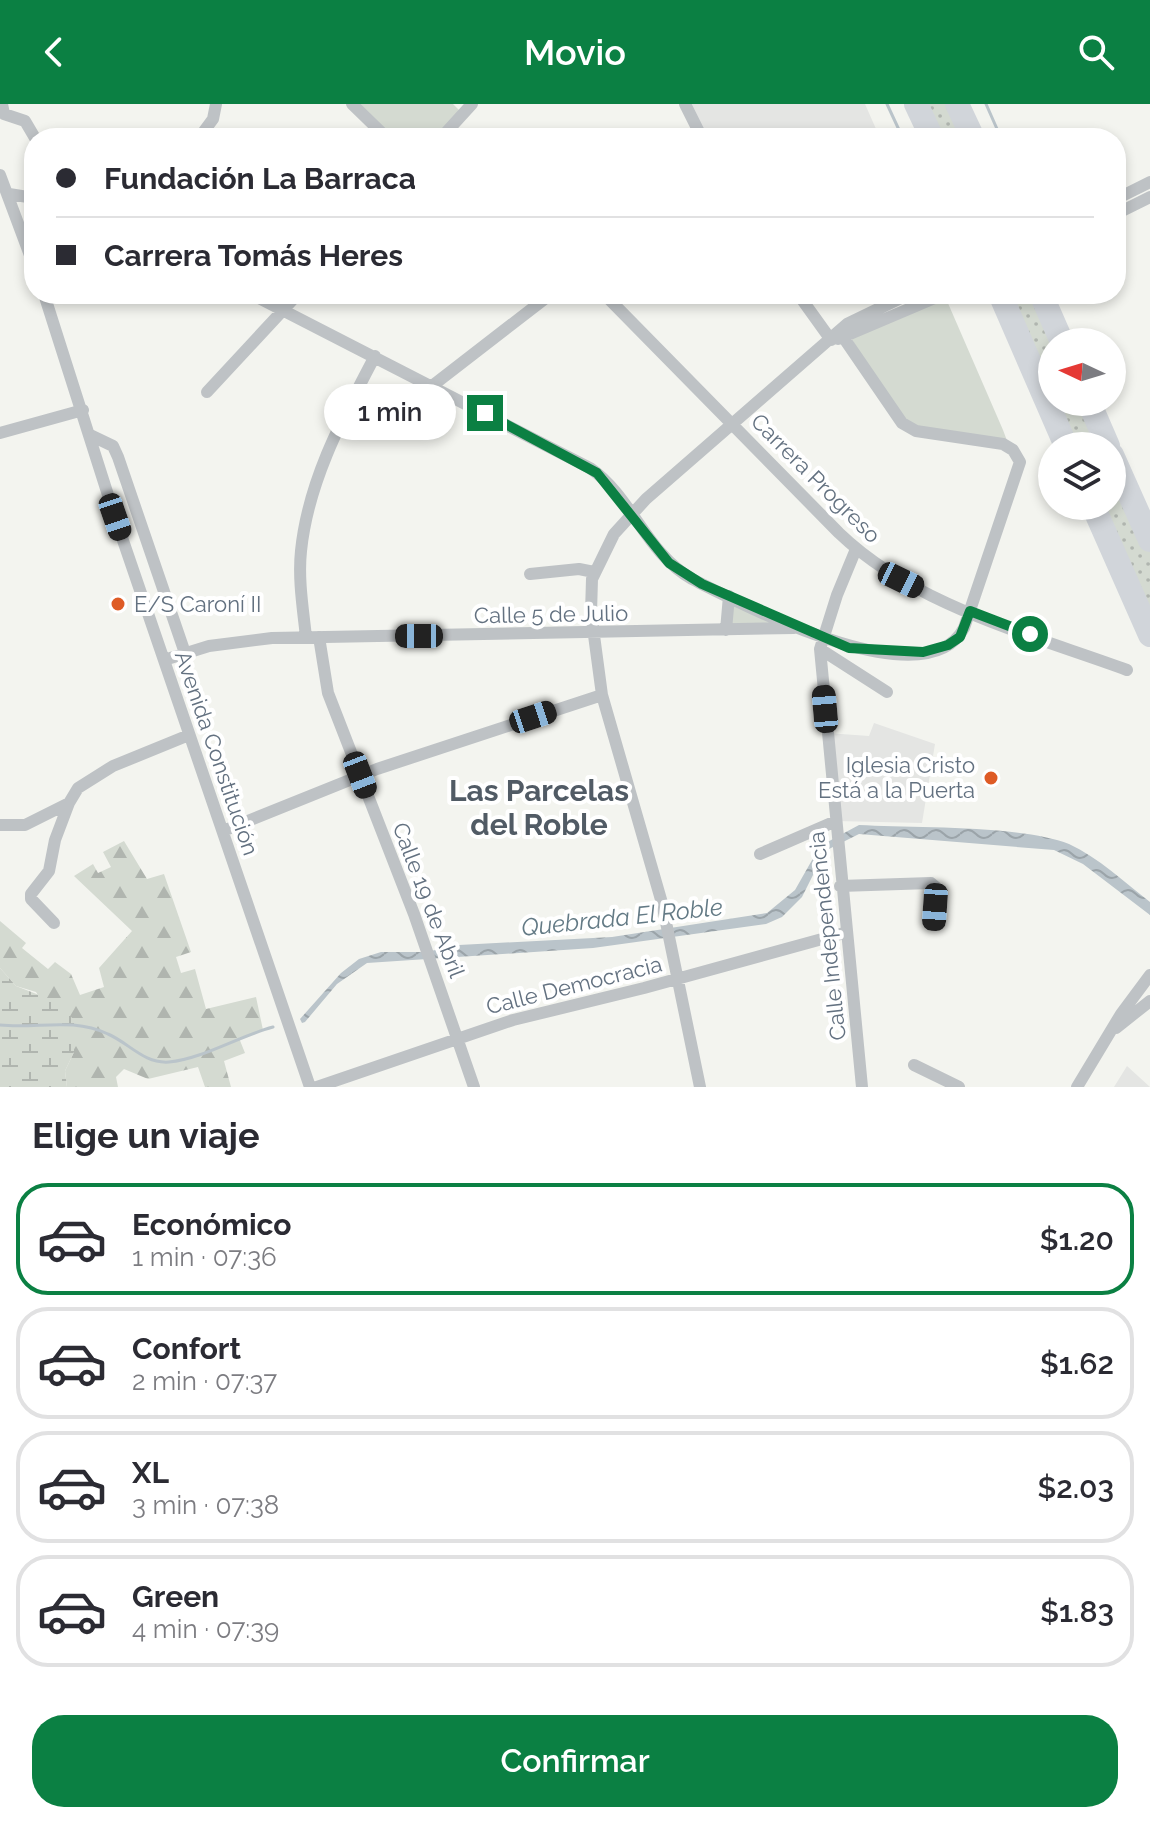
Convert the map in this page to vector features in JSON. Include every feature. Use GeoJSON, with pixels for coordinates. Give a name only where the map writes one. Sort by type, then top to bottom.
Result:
{"type":"FeatureCollection","features":[{"type":"Feature","properties":{"kind":"highway"},"geometry":{"type":"LineString","coordinates":[[916,104],[927,128]]}},
{"type":"Feature","properties":{"kind":"highway"},"geometry":{"type":"LineString","coordinates":[[957,104],[968,128]]}},
{"type":"Feature","properties":{"kind":"highway"},"geometry":{"type":"LineString","coordinates":[[1004,304],[1060,432]]}},
{"type":"Feature","properties":{"kind":"highway"},"geometry":{"type":"LineString","coordinates":[[1045,304],[1056,328]]}},
{"type":"Feature","properties":{"kind":"highway"},"geometry":{"type":"LineString","coordinates":[[1126,486],[1150,540]]}},
{"type":"Feature","properties":{"kind":"highway"},"geometry":{"type":"LineString","coordinates":[[1099,520],[1150,635]]}},
{"type":"Feature","properties":{"kind":"street"},"geometry":{"type":"LineString","coordinates":[[2,104],[4,114],[31,128]]}},
{"type":"Feature","properties":{"kind":"street"},"geometry":{"type":"LineString","coordinates":[[206,128],[213,119],[216,104]]}},
{"type":"Feature","properties":{"kind":"street"},"geometry":{"type":"LineString","coordinates":[[352,104],[377,128]]}},
{"type":"Feature","properties":{"kind":"street"},"geometry":{"type":"LineString","coordinates":[[451,128],[472,104]]}},
{"type":"Feature","properties":{"kind":"street"},"geometry":{"type":"LineString","coordinates":[[685,104],[697,128]]}},
{"type":"Feature","properties":{"kind":"street"},"geometry":{"type":"LineString","coordinates":[[0,175],[24,237]]}},
{"type":"Feature","properties":{"kind":"street"},"geometry":{"type":"LineString","coordinates":[[1126,194],[1150,182]]}},
{"type":"Feature","properties":{"kind":"street"},"geometry":{"type":"LineString","coordinates":[[9,194],[24,196]]}},
{"type":"Feature","properties":{"kind":"street"},"geometry":{"type":"LineString","coordinates":[[1126,209],[1150,197]]}},
{"type":"Feature","properties":{"kind":"street","name":"Avenida Constitución"},"geometry":{"type":"LineString","coordinates":[[47,304],[189,735],[310,1087]]}},
{"type":"Feature","properties":{"kind":"street"},"geometry":{"type":"LineString","coordinates":[[271,304],[590,468],[615,491],[677,570],[798,628],[887,692]]}},
{"type":"Feature","properties":{"kind":"street"},"geometry":{"type":"LineString","coordinates":[[207,392],[289,304]]}},
{"type":"Feature","properties":{"kind":"street"},"geometry":{"type":"LineString","coordinates":[[432,386],[538,304]]}},
{"type":"Feature","properties":{"kind":"street","name":"Carrera Progreso"},"geometry":{"type":"LineString","coordinates":[[614,304],[856,549],[890,574],[970,611],[1127,670]]}},
{"type":"Feature","properties":{"kind":"street"},"geometry":{"type":"LineString","coordinates":[[808,304],[838,336],[902,423],[916,431],[996,441],[1009,446],[1017,455],[1018,476],[970,611],[954,642],[923,652],[864,650],[821,643]]}},
{"type":"Feature","properties":{"kind":"street"},"geometry":{"type":"LineString","coordinates":[[700,1087],[669,935],[602,695],[590,596],[594,572],[614,534],[631,514],[838,336],[892,304]]}},
{"type":"Feature","properties":{"kind":"street"},"geometry":{"type":"LineString","coordinates":[[838,336],[919,304]]}},
{"type":"Feature","properties":{"kind":"street","name":"Calle 19 de Abril"},"geometry":{"type":"LineString","coordinates":[[375,356],[330,444],[313,494],[300,555],[312,637],[324,682],[429,956],[474,1087]]}},
{"type":"Feature","properties":{"kind":"street"},"geometry":{"type":"LineString","coordinates":[[0,433],[83,410]]}},
{"type":"Feature","properties":{"kind":"street"},"geometry":{"type":"LineString","coordinates":[[90,435],[113,446],[118,457],[185,653]]}},
{"type":"Feature","properties":{"kind":"street","name":"Calle Independencia"},"geometry":{"type":"LineString","coordinates":[[856,549],[821,643],[844,933],[862,1087]]}},
{"type":"Feature","properties":{"kind":"street"},"geometry":{"type":"LineString","coordinates":[[530,574],[579,569],[594,572]]}},
{"type":"Feature","properties":{"kind":"street"},"geometry":{"type":"LineString","coordinates":[[726,630],[729,596]]}},
{"type":"Feature","properties":{"kind":"street","name":"Calle 5 de Julio"},"geometry":{"type":"LineString","coordinates":[[164,660],[239,641],[312,637],[798,628]]}},
{"type":"Feature","properties":{"kind":"street"},"geometry":{"type":"LineString","coordinates":[[223,831],[360,775],[602,695]]}},
{"type":"Feature","properties":{"kind":"street"},"geometry":{"type":"LineString","coordinates":[[54,923],[31,899],[31,894],[49,871],[69,803],[78,788],[113,766],[189,735]]}},
{"type":"Feature","properties":{"kind":"street"},"geometry":{"type":"LineString","coordinates":[[0,825],[25,825],[69,803]]}},
{"type":"Feature","properties":{"kind":"street"},"geometry":{"type":"LineString","coordinates":[[760,854],[836,827]]}},
{"type":"Feature","properties":{"kind":"street"},"geometry":{"type":"LineString","coordinates":[[840,886],[931,883],[937,888],[934,925]]}},
{"type":"Feature","properties":{"kind":"street","name":"Calle Democracia"},"geometry":{"type":"LineString","coordinates":[[317,1087],[513,1020],[679,979],[844,933]]}},
{"type":"Feature","properties":{"kind":"street"},"geometry":{"type":"LineString","coordinates":[[1077,1087],[1150,975]]}},
{"type":"Feature","properties":{"kind":"street"},"geometry":{"type":"LineString","coordinates":[[1110,1033],[1149,1002]]}},
{"type":"Feature","properties":{"kind":"street"},"geometry":{"type":"LineString","coordinates":[[914,1065],[959,1087]]}},
{"type":"Feature","properties":{"kind":"shaded area"},"geometry":{"type":"Polygon","coordinates":[[[685,104],[865,104],[876,128],[697,128],[685,104]]]}},
{"type":"Feature","properties":{"kind":"shaded area"},"geometry":{"type":"Polygon","coordinates":[[[874,723],[935,744],[922,823],[836,821],[827,733],[869,736],[874,723]]]}},
{"type":"Feature","properties":{"kind":"shaded area"},"geometry":{"type":"Polygon","coordinates":[[[1127,1066],[1150,1087],[1114,1087],[1127,1066]]]}},
{"type":"Feature","properties":{"kind":"green space"},"geometry":{"type":"Polygon","coordinates":[[[352,104],[453,104],[463,114],[450,128],[377,128],[352,104]]]}},
{"type":"Feature","properties":{"kind":"green space"},"geometry":{"type":"Polygon","coordinates":[[[916,104],[957,104],[968,128],[927,128],[916,104]]]}},
{"type":"Feature","properties":{"kind":"green space"},"geometry":{"type":"Polygon","coordinates":[[[922,304],[948,304],[1009,446],[916,431],[895,416],[850,336],[922,304]]]}},
{"type":"Feature","properties":{"kind":"green space"},"geometry":{"type":"Polygon","coordinates":[[[1004,304],[1043,304],[1049,328],[1038,328],[1038,382],[1004,304]]]}},
{"type":"Feature","properties":{"kind":"green space"},"geometry":{"type":"Polygon","coordinates":[[[1053,416],[1095,416],[1102,432],[1060,432],[1053,416]]]}},
{"type":"Feature","properties":{"kind":"green space"},"geometry":{"type":"Polygon","coordinates":[[[1126,486],[1150,540],[1150,635],[1099,520],[1126,520],[1126,486]]]}},
{"type":"Feature","properties":{"kind":"green space"},"geometry":{"type":"Polygon","coordinates":[[[729,596],[798,628],[726,630],[729,596]]]}},
{"type":"Feature","properties":{"kind":"green space"},"geometry":{"type":"Polygon","coordinates":[[[124,841],[147,879],[164,874],[191,952],[176,957],[181,973],[195,969],[206,1009],[256,997],[263,1030],[239,1038],[245,1053],[224,1061],[231,1087],[205,1087],[198,1067],[148,1079],[124,1069],[116,1077],[118,1087],[67,1087],[65,1071],[74,1052],[36,992],[16,986],[0,968],[0,921],[26,943],[22,948],[48,969],[55,962],[71,974],[80,995],[104,987],[99,968],[132,931],[74,876],[93,864],[98,873],[111,867],[103,852],[124,841]]]}},
{"type":"Feature","properties":{"kind":"green space"},"geometry":{"type":"Polygon","coordinates":[[[0,968],[16,986],[57,1002],[74,1020],[74,1052],[65,1071],[67,1087],[0,1087],[0,968]]]}},
{"type":"Feature","properties":{"kind":"water"},"geometry":{"type":"Polygon","coordinates":[[[859,825],[996,830],[1069,844],[1101,863],[1150,902],[1150,915],[1083,864],[1054,850],[859,834],[825,851],[802,897],[782,917],[766,924],[593,948],[367,963],[337,984],[305,1022],[302,1023],[300,1019],[341,973],[359,959],[381,952],[426,952],[459,945],[612,937],[767,913],[795,890],[820,846],[859,825]]]}},
{"type":"Feature","properties":{"kind":"waterway"},"geometry":{"type":"LineString","coordinates":[[887,104],[898,128]]}},
{"type":"Feature","properties":{"kind":"waterway"},"geometry":{"type":"LineString","coordinates":[[986,104],[997,128]]}},
{"type":"Feature","properties":{"kind":"waterway","name":"Quebrada El Roble"},"geometry":{"type":"LineString","coordinates":[[0,1025],[68,1025],[94,1029],[160,1062],[194,1057],[273,1027]]}},
{"type":"Feature","properties":{"kind":"place","name":"E/S Caroní II"},"geometry":{"type":"Point","coordinates":[118,604]}},
{"type":"Feature","properties":{"kind":"place","name":"Iglesia Cristo Está a la Puerta"},"geometry":{"type":"Point","coordinates":[991,778]}},
{"type":"Feature","properties":{"kind":"district","name":"Las Parcelas del Roble"},"geometry":{"type":"Point","coordinates":[539,807]}},
{"type":"Feature","properties":{"kind":"route"},"geometry":{"type":"LineString","coordinates":[[485,413],[597,473],[615,491],[660,554],[677,570],[833,643],[895,653],[937,649],[960,637],[970,611],[1030,634]]}}]}
